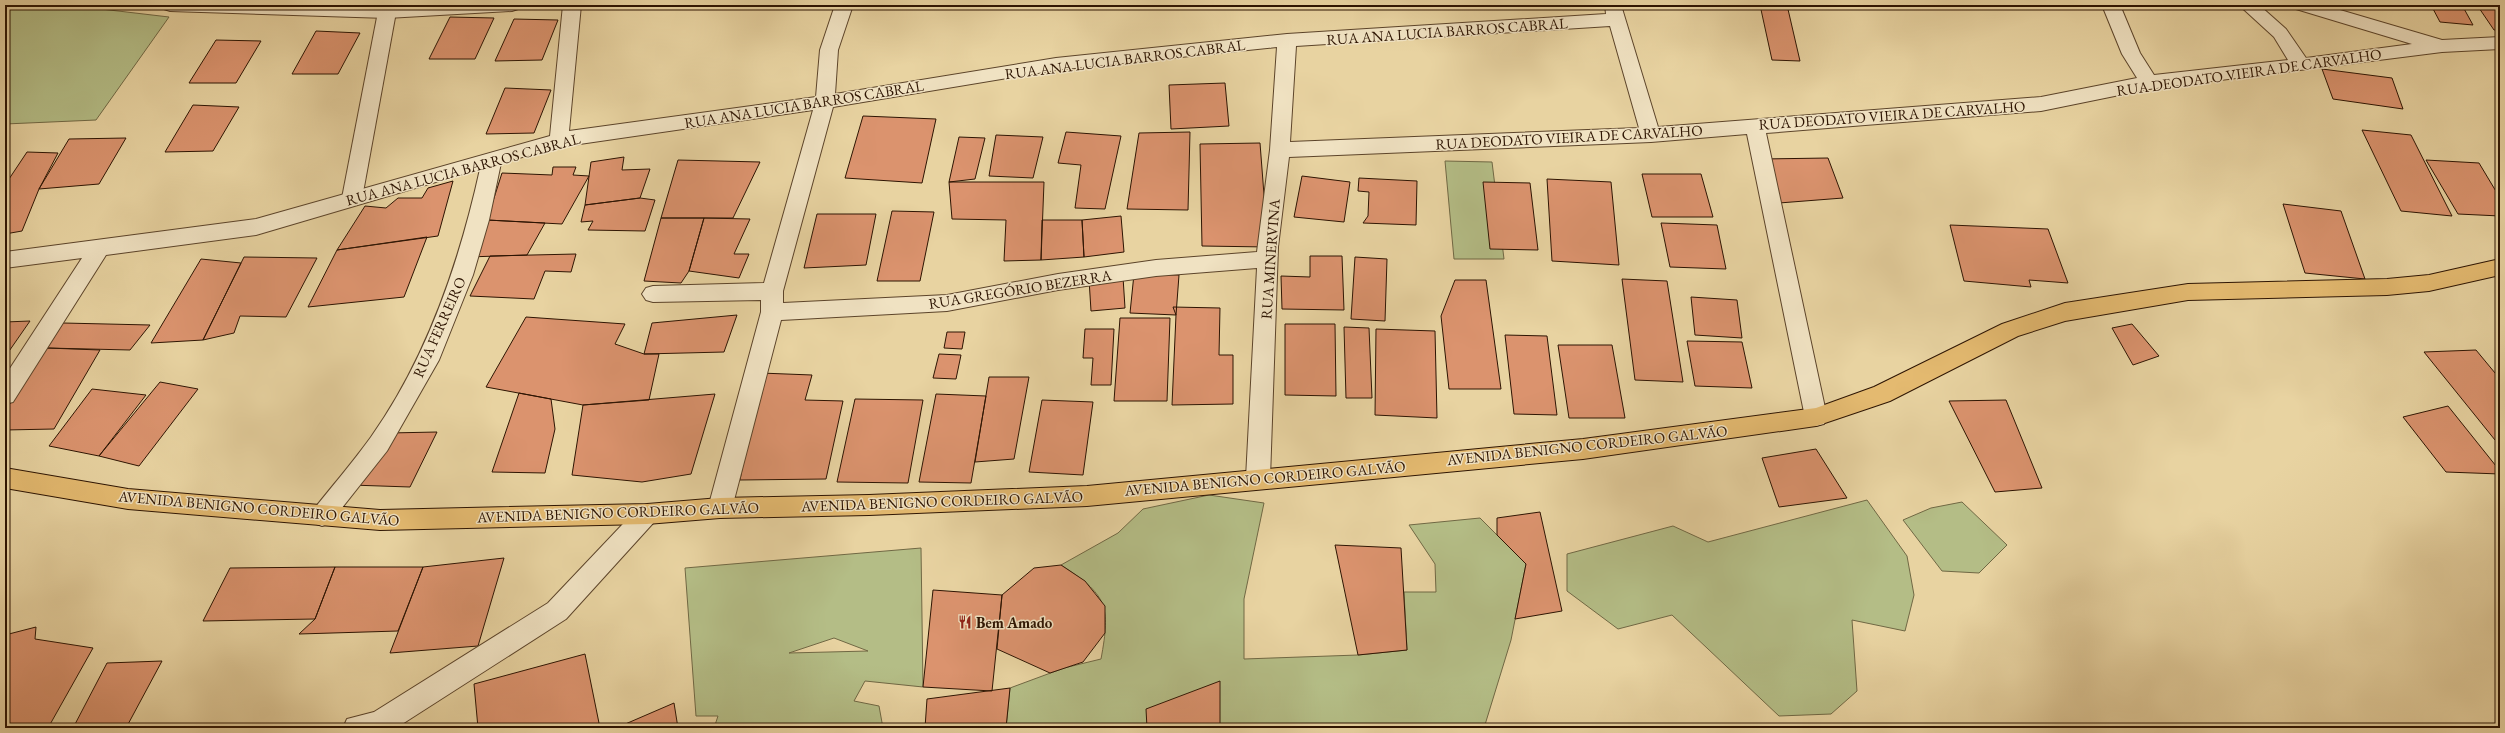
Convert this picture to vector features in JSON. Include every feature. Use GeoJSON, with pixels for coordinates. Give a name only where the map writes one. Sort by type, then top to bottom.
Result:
{"type":"FeatureCollection","features":[{"type":"Feature","properties":{"kind":"main road","name":"AVENIDA BENIGNO CORDEIRO GALVÃO"},"geometry":{"type":"LineString","coordinates":[[5,478],[128,499],[380,520],[647,514],[720,508],[869,505],[1086,496],[1258,478],[1583,449],[1816,418],[1882,394],[2010,330],[2065,312],[2188,292],[2387,287],[2429,283],[2500,266]]}},
{"type":"Feature","properties":{"kind":"street"},"geometry":{"type":"LineString","coordinates":[[170,5],[387,12],[512,5]]}},
{"type":"Feature","properties":{"kind":"street"},"geometry":{"type":"LineString","coordinates":[[559,140],[572,5]]}},
{"type":"Feature","properties":{"kind":"street"},"geometry":{"type":"LineString","coordinates":[[720,508],[772,301],[825,102],[829,50],[844,5]]}},
{"type":"Feature","properties":{"kind":"street"},"geometry":{"type":"LineString","coordinates":[[2110,5],[2131,54],[2149,82]]}},
{"type":"Feature","properties":{"kind":"street"},"geometry":{"type":"LineString","coordinates":[[2248,5],[2280,33],[2302,66]]}},
{"type":"Feature","properties":{"kind":"street"},"geometry":{"type":"LineString","coordinates":[[2302,5],[2351,18],[2442,46]]}},
{"type":"Feature","properties":{"kind":"street"},"geometry":{"type":"LineString","coordinates":[[352,198],[387,12]]}},
{"type":"Feature","properties":{"kind":"street"},"geometry":{"type":"LineString","coordinates":[[1614,13],[1651,135]]}},
{"type":"Feature","properties":{"kind":"street","name":"RUA ANA LUCIA BARROS CABRAL"},"geometry":{"type":"LineString","coordinates":[[5,260],[99,249],[256,227],[352,198],[559,140],[825,102],[1056,64],[1287,40],[1614,13]]}},
{"type":"Feature","properties":{"kind":"street","name":"RUA MINERVINA"},"geometry":{"type":"LineString","coordinates":[[1258,478],[1268,259],[1280,150],[1287,40]]}},
{"type":"Feature","properties":{"kind":"street","name":"RUA DEODATO VIEIRA DE CARVALHO"},"geometry":{"type":"LineString","coordinates":[[1280,150],[1651,135],[1755,125],[2041,104],[2149,82],[2302,66],[2442,46],[2500,43]]}},
{"type":"Feature","properties":{"kind":"street"},"geometry":{"type":"LineString","coordinates":[[1755,125],[1816,418]]}},
{"type":"Feature","properties":{"kind":"street","name":"RUA FERREIRO"},"geometry":{"type":"LineString","coordinates":[[322,516],[379,444],[428,360],[463,275],[479,220],[492,160]]}},
{"type":"Feature","properties":{"kind":"street"},"geometry":{"type":"LineString","coordinates":[[5,395],[99,249]]}},
{"type":"Feature","properties":{"kind":"street","name":"RUA GREGÓRIO BEZERRA"},"geometry":{"type":"LineString","coordinates":[[653,294],[772,301],[947,303],[1058,282],[1156,268],[1268,259]]}},
{"type":"Feature","properties":{"kind":"street"},"geometry":{"type":"LineString","coordinates":[[368,726],[557,611],[647,514]]}},
{"type":"Feature","properties":{"kind":"green space"},"geometry":{"type":"Polygon","coordinates":[[[5,5],[67,5],[169,17],[96,120],[5,124],[5,5]]]}},
{"type":"Feature","properties":{"kind":"green space"},"geometry":{"type":"Polygon","coordinates":[[[1445,161],[1492,162],[1504,259],[1454,259],[1445,161]]]}},
{"type":"Feature","properties":{"kind":"green space"},"geometry":{"type":"Polygon","coordinates":[[[1209,495],[1264,503],[1244,599],[1244,659],[1358,655],[1407,650],[1404,592],[1436,592],[1435,564],[1409,525],[1480,518],[1526,564],[1511,640],[1484,728],[1006,728],[1010,688],[1064,668],[1101,659],[1105,626],[1105,613],[1102,603],[1097,594],[1088,585],[1061,565],[1118,533],[1143,509],[1209,495]]]}},
{"type":"Feature","properties":{"kind":"green space"},"geometry":{"type":"Polygon","coordinates":[[[1867,500],[1907,556],[1914,595],[1905,631],[1852,620],[1857,691],[1831,714],[1779,716],[1672,615],[1618,629],[1567,591],[1567,554],[1673,526],[1708,542],[1867,500]]]}},
{"type":"Feature","properties":{"kind":"green space"},"geometry":{"type":"Polygon","coordinates":[[[1962,502],[2007,545],[1979,573],[1942,571],[1903,520],[1931,508],[1962,502]]]}},
{"type":"Feature","properties":{"kind":"green space"},"geometry":{"type":"Polygon","coordinates":[[[921,548],[923,687],[865,681],[854,701],[879,706],[883,728],[714,728],[718,716],[696,716],[685,568],[921,548]],[[834,638],[789,653],[868,651],[834,638]]]}},
{"type":"Feature","properties":{"kind":"building"},"geometry":{"type":"Polygon","coordinates":[[[1760,5],[1787,5],[1800,61],[1772,60],[1760,5]]]}},
{"type":"Feature","properties":{"kind":"building"},"geometry":{"type":"Polygon","coordinates":[[[2431,5],[2462,5],[2473,25],[2440,22],[2431,5]]]}},
{"type":"Feature","properties":{"kind":"building"},"geometry":{"type":"Polygon","coordinates":[[[2477,5],[2500,5],[2500,30],[2494,30],[2477,5]]]}},
{"type":"Feature","properties":{"kind":"building"},"geometry":{"type":"Polygon","coordinates":[[[450,17],[494,18],[475,59],[429,59],[450,17]]]}},
{"type":"Feature","properties":{"kind":"building"},"geometry":{"type":"Polygon","coordinates":[[[514,19],[558,20],[542,60],[495,61],[514,19]]]}},
{"type":"Feature","properties":{"kind":"building"},"geometry":{"type":"Polygon","coordinates":[[[316,31],[360,33],[338,74],[292,74],[316,31]]]}},
{"type":"Feature","properties":{"kind":"building"},"geometry":{"type":"Polygon","coordinates":[[[216,40],[261,41],[236,83],[189,83],[216,40]]]}},
{"type":"Feature","properties":{"kind":"building"},"geometry":{"type":"Polygon","coordinates":[[[2322,69],[2392,78],[2403,109],[2333,99],[2322,69]]]}},
{"type":"Feature","properties":{"kind":"building"},"geometry":{"type":"Polygon","coordinates":[[[1225,83],[1229,126],[1171,129],[1169,85],[1225,83]]]}},
{"type":"Feature","properties":{"kind":"building"},"geometry":{"type":"Polygon","coordinates":[[[505,88],[551,90],[534,133],[486,134],[505,88]]]}},
{"type":"Feature","properties":{"kind":"building"},"geometry":{"type":"Polygon","coordinates":[[[193,105],[239,107],[213,151],[165,152],[193,105]]]}},
{"type":"Feature","properties":{"kind":"building"},"geometry":{"type":"Polygon","coordinates":[[[863,116],[936,119],[922,183],[845,178],[863,116]]]}},
{"type":"Feature","properties":{"kind":"building"},"geometry":{"type":"Polygon","coordinates":[[[2362,130],[2411,135],[2452,216],[2401,211],[2362,130]]]}},
{"type":"Feature","properties":{"kind":"building"},"geometry":{"type":"Polygon","coordinates":[[[1066,132],[1121,136],[1105,209],[1075,208],[1081,165],[1058,163],[1066,132]]]}},
{"type":"Feature","properties":{"kind":"building"},"geometry":{"type":"Polygon","coordinates":[[[1190,132],[1188,210],[1127,209],[1139,133],[1190,132]]]}},
{"type":"Feature","properties":{"kind":"building"},"geometry":{"type":"Polygon","coordinates":[[[996,135],[1043,137],[1033,178],[989,176],[996,135]]]}},
{"type":"Feature","properties":{"kind":"building"},"geometry":{"type":"Polygon","coordinates":[[[959,137],[985,138],[975,179],[949,182],[959,137]]]}},
{"type":"Feature","properties":{"kind":"building"},"geometry":{"type":"Polygon","coordinates":[[[126,138],[99,184],[39,189],[69,139],[126,138]]]}},
{"type":"Feature","properties":{"kind":"building"},"geometry":{"type":"Polygon","coordinates":[[[1260,143],[1268,247],[1202,246],[1200,144],[1260,143]]]}},
{"type":"Feature","properties":{"kind":"building"},"geometry":{"type":"Polygon","coordinates":[[[27,152],[58,153],[39,189],[22,231],[5,234],[5,185],[27,152]]]}},
{"type":"Feature","properties":{"kind":"building"},"geometry":{"type":"Polygon","coordinates":[[[624,157],[622,170],[650,169],[640,198],[585,205],[591,162],[624,157]]]}},
{"type":"Feature","properties":{"kind":"building"},"geometry":{"type":"Polygon","coordinates":[[[1828,158],[1843,198],[1779,203],[1762,159],[1828,158]]]}},
{"type":"Feature","properties":{"kind":"building"},"geometry":{"type":"Polygon","coordinates":[[[678,160],[760,162],[733,218],[661,218],[678,160]]]}},
{"type":"Feature","properties":{"kind":"building"},"geometry":{"type":"Polygon","coordinates":[[[2426,160],[2479,163],[2500,198],[2500,216],[2458,214],[2426,160]]]}},
{"type":"Feature","properties":{"kind":"building"},"geometry":{"type":"Polygon","coordinates":[[[553,167],[576,167],[573,175],[589,176],[562,224],[487,220],[502,173],[552,175],[553,167]]]}},
{"type":"Feature","properties":{"kind":"building"},"geometry":{"type":"Polygon","coordinates":[[[1642,174],[1701,174],[1713,217],[1652,217],[1642,174]]]}},
{"type":"Feature","properties":{"kind":"building"},"geometry":{"type":"Polygon","coordinates":[[[1302,176],[1350,182],[1344,222],[1294,217],[1302,176]]]}},
{"type":"Feature","properties":{"kind":"building"},"geometry":{"type":"Polygon","coordinates":[[[1359,178],[1417,181],[1416,225],[1363,223],[1368,216],[1369,192],[1358,191],[1359,178]]]}},
{"type":"Feature","properties":{"kind":"building"},"geometry":{"type":"Polygon","coordinates":[[[1547,179],[1611,182],[1619,265],[1552,261],[1547,179]]]}},
{"type":"Feature","properties":{"kind":"building"},"geometry":{"type":"Polygon","coordinates":[[[453,181],[438,236],[337,250],[365,206],[386,208],[398,198],[422,198],[428,188],[453,181]]]}},
{"type":"Feature","properties":{"kind":"building"},"geometry":{"type":"Polygon","coordinates":[[[949,182],[1044,182],[1041,260],[1004,261],[1006,220],[952,219],[949,182]]]}},
{"type":"Feature","properties":{"kind":"building"},"geometry":{"type":"Polygon","coordinates":[[[1483,182],[1530,183],[1538,250],[1490,249],[1483,182]]]}},
{"type":"Feature","properties":{"kind":"building"},"geometry":{"type":"Polygon","coordinates":[[[640,198],[655,200],[645,231],[588,230],[593,221],[581,222],[585,205],[640,198]]]}},
{"type":"Feature","properties":{"kind":"building"},"geometry":{"type":"Polygon","coordinates":[[[2283,204],[2341,211],[2365,279],[2305,273],[2283,204]]]}},
{"type":"Feature","properties":{"kind":"building"},"geometry":{"type":"Polygon","coordinates":[[[892,211],[934,212],[920,281],[877,281],[892,211]]]}},
{"type":"Feature","properties":{"kind":"building"},"geometry":{"type":"Polygon","coordinates":[[[817,214],[876,214],[866,265],[804,268],[817,214]]]}},
{"type":"Feature","properties":{"kind":"building"},"geometry":{"type":"Polygon","coordinates":[[[1121,216],[1124,252],[1084,257],[1082,220],[1121,216]]]}},
{"type":"Feature","properties":{"kind":"building"},"geometry":{"type":"Polygon","coordinates":[[[661,218],[704,218],[689,271],[681,283],[644,281],[661,218]]]}},
{"type":"Feature","properties":{"kind":"building"},"geometry":{"type":"Polygon","coordinates":[[[704,218],[750,219],[734,254],[749,254],[739,278],[689,271],[704,218]]]}},
{"type":"Feature","properties":{"kind":"building"},"geometry":{"type":"Polygon","coordinates":[[[487,220],[545,223],[527,255],[468,257],[487,220]]]}},
{"type":"Feature","properties":{"kind":"building"},"geometry":{"type":"Polygon","coordinates":[[[1042,220],[1082,220],[1084,257],[1041,260],[1042,220]]]}},
{"type":"Feature","properties":{"kind":"building"},"geometry":{"type":"Polygon","coordinates":[[[1661,223],[1717,225],[1726,269],[1670,267],[1661,223]]]}},
{"type":"Feature","properties":{"kind":"building"},"geometry":{"type":"Polygon","coordinates":[[[1950,225],[2048,229],[2068,283],[2029,280],[2031,287],[1964,281],[1950,225]]]}},
{"type":"Feature","properties":{"kind":"building"},"geometry":{"type":"Polygon","coordinates":[[[427,237],[404,297],[308,307],[337,250],[427,237]]]}},
{"type":"Feature","properties":{"kind":"building"},"geometry":{"type":"Polygon","coordinates":[[[576,254],[571,272],[545,271],[534,299],[470,296],[490,256],[576,254]]]}},
{"type":"Feature","properties":{"kind":"building"},"geometry":{"type":"Polygon","coordinates":[[[1310,256],[1342,256],[1344,310],[1282,309],[1281,276],[1310,277],[1310,256]]]}},
{"type":"Feature","properties":{"kind":"building"},"geometry":{"type":"Polygon","coordinates":[[[244,257],[317,258],[286,317],[240,316],[234,333],[203,340],[244,257]]]}},
{"type":"Feature","properties":{"kind":"building"},"geometry":{"type":"Polygon","coordinates":[[[1355,257],[1387,259],[1385,321],[1351,319],[1355,257]]]}},
{"type":"Feature","properties":{"kind":"building"},"geometry":{"type":"Polygon","coordinates":[[[201,259],[241,263],[203,340],[151,343],[201,259]]]}},
{"type":"Feature","properties":{"kind":"building"},"geometry":{"type":"Polygon","coordinates":[[[1134,274],[1179,275],[1176,315],[1130,313],[1134,274]]]}},
{"type":"Feature","properties":{"kind":"building"},"geometry":{"type":"Polygon","coordinates":[[[1123,277],[1125,308],[1091,311],[1089,279],[1123,277]]]}},
{"type":"Feature","properties":{"kind":"building"},"geometry":{"type":"Polygon","coordinates":[[[1622,279],[1667,281],[1683,382],[1635,380],[1622,279]]]}},
{"type":"Feature","properties":{"kind":"building"},"geometry":{"type":"Polygon","coordinates":[[[1455,280],[1486,280],[1501,389],[1449,389],[1441,316],[1455,280]]]}},
{"type":"Feature","properties":{"kind":"building"},"geometry":{"type":"Polygon","coordinates":[[[1691,297],[1737,300],[1742,338],[1695,335],[1691,297]]]}},
{"type":"Feature","properties":{"kind":"building"},"geometry":{"type":"Polygon","coordinates":[[[1173,307],[1220,308],[1219,355],[1233,355],[1233,404],[1172,405],[1176,315],[1173,307]]]}},
{"type":"Feature","properties":{"kind":"building"},"geometry":{"type":"Polygon","coordinates":[[[737,315],[724,352],[644,354],[652,323],[737,315]]]}},
{"type":"Feature","properties":{"kind":"building"},"geometry":{"type":"Polygon","coordinates":[[[526,317],[625,324],[615,344],[644,354],[659,354],[649,400],[583,405],[486,387],[526,317]]]}},
{"type":"Feature","properties":{"kind":"building"},"geometry":{"type":"Polygon","coordinates":[[[1120,318],[1170,318],[1167,401],[1114,401],[1120,318]]]}},
{"type":"Feature","properties":{"kind":"building"},"geometry":{"type":"Polygon","coordinates":[[[30,321],[5,357],[5,322],[30,321]]]}},
{"type":"Feature","properties":{"kind":"building"},"geometry":{"type":"Polygon","coordinates":[[[63,323],[150,325],[130,350],[47,348],[63,323]]]}},
{"type":"Feature","properties":{"kind":"building"},"geometry":{"type":"Polygon","coordinates":[[[1285,324],[1335,324],[1336,396],[1285,395],[1285,324]]]}},
{"type":"Feature","properties":{"kind":"building"},"geometry":{"type":"Polygon","coordinates":[[[2132,324],[2159,356],[2133,365],[2112,328],[2132,324]]]}},
{"type":"Feature","properties":{"kind":"building"},"geometry":{"type":"Polygon","coordinates":[[[1344,327],[1369,328],[1372,398],[1346,398],[1344,327]]]}},
{"type":"Feature","properties":{"kind":"building"},"geometry":{"type":"Polygon","coordinates":[[[1085,329],[1114,329],[1111,385],[1091,385],[1093,358],[1083,358],[1085,329]]]}},
{"type":"Feature","properties":{"kind":"building"},"geometry":{"type":"Polygon","coordinates":[[[1376,329],[1435,331],[1437,418],[1375,415],[1376,329]]]}},
{"type":"Feature","properties":{"kind":"building"},"geometry":{"type":"Polygon","coordinates":[[[947,332],[965,332],[962,349],[944,348],[947,332]]]}},
{"type":"Feature","properties":{"kind":"building"},"geometry":{"type":"Polygon","coordinates":[[[1505,335],[1547,336],[1557,415],[1514,414],[1505,335]]]}},
{"type":"Feature","properties":{"kind":"building"},"geometry":{"type":"Polygon","coordinates":[[[1687,341],[1742,342],[1752,388],[1695,386],[1687,341]]]}},
{"type":"Feature","properties":{"kind":"building"},"geometry":{"type":"Polygon","coordinates":[[[1558,345],[1612,345],[1625,418],[1569,418],[1558,345]]]}},
{"type":"Feature","properties":{"kind":"building"},"geometry":{"type":"Polygon","coordinates":[[[47,348],[100,350],[54,429],[5,430],[5,411],[47,348]]]}},
{"type":"Feature","properties":{"kind":"building"},"geometry":{"type":"Polygon","coordinates":[[[2476,350],[2500,379],[2500,439],[2495,440],[2424,352],[2476,350]]]}},
{"type":"Feature","properties":{"kind":"building"},"geometry":{"type":"Polygon","coordinates":[[[939,354],[961,355],[956,379],[933,378],[939,354]]]}},
{"type":"Feature","properties":{"kind":"building"},"geometry":{"type":"Polygon","coordinates":[[[760,373],[812,375],[805,400],[843,401],[826,479],[740,480],[760,373]]]}},
{"type":"Feature","properties":{"kind":"building"},"geometry":{"type":"Polygon","coordinates":[[[989,377],[1029,377],[1014,459],[975,462],[989,377]]]}},
{"type":"Feature","properties":{"kind":"building"},"geometry":{"type":"Polygon","coordinates":[[[160,382],[198,389],[139,466],[99,456],[160,382]]]}},
{"type":"Feature","properties":{"kind":"building"},"geometry":{"type":"Polygon","coordinates":[[[92,389],[146,395],[99,456],[49,446],[92,389]]]}},
{"type":"Feature","properties":{"kind":"building"},"geometry":{"type":"Polygon","coordinates":[[[519,393],[551,399],[555,429],[545,473],[492,472],[519,393]]]}},
{"type":"Feature","properties":{"kind":"building"},"geometry":{"type":"Polygon","coordinates":[[[715,394],[691,474],[642,482],[572,475],[583,405],[715,394]]]}},
{"type":"Feature","properties":{"kind":"building"},"geometry":{"type":"Polygon","coordinates":[[[936,394],[986,396],[971,483],[919,482],[936,394]]]}},
{"type":"Feature","properties":{"kind":"building"},"geometry":{"type":"Polygon","coordinates":[[[855,399],[923,400],[908,483],[837,482],[855,399]]]}},
{"type":"Feature","properties":{"kind":"building"},"geometry":{"type":"Polygon","coordinates":[[[1042,400],[1093,402],[1083,475],[1029,472],[1042,400]]]}},
{"type":"Feature","properties":{"kind":"building"},"geometry":{"type":"Polygon","coordinates":[[[2006,400],[2042,488],[1995,492],[1949,401],[2006,400]]]}},
{"type":"Feature","properties":{"kind":"building"},"geometry":{"type":"Polygon","coordinates":[[[2448,406],[2500,471],[2500,474],[2446,472],[2403,417],[2448,406]]]}},
{"type":"Feature","properties":{"kind":"building"},"geometry":{"type":"Polygon","coordinates":[[[437,432],[410,487],[351,485],[389,433],[437,432]]]}},
{"type":"Feature","properties":{"kind":"building"},"geometry":{"type":"Polygon","coordinates":[[[1816,449],[1847,498],[1779,507],[1762,458],[1816,449]]]}},
{"type":"Feature","properties":{"kind":"building"},"geometry":{"type":"Polygon","coordinates":[[[1540,512],[1562,611],[1515,619],[1526,564],[1497,535],[1497,518],[1540,512]]]}},
{"type":"Feature","properties":{"kind":"building"},"geometry":{"type":"Polygon","coordinates":[[[1335,545],[1401,548],[1407,650],[1358,655],[1335,545]]]}},
{"type":"Feature","properties":{"kind":"building"},"geometry":{"type":"Polygon","coordinates":[[[504,558],[478,646],[390,653],[423,567],[504,558]]]}},
{"type":"Feature","properties":{"kind":"building"},"geometry":{"type":"Polygon","coordinates":[[[1061,565],[1085,581],[1105,606],[1105,633],[1083,662],[1050,673],[997,649],[1002,595],[1034,568],[1061,565]]]}},
{"type":"Feature","properties":{"kind":"building"},"geometry":{"type":"Polygon","coordinates":[[[335,567],[315,619],[203,621],[230,568],[335,567]]]}},
{"type":"Feature","properties":{"kind":"building"},"geometry":{"type":"Polygon","coordinates":[[[335,567],[423,567],[398,631],[299,634],[315,619],[335,567]]]}},
{"type":"Feature","properties":{"kind":"building","name":"Bem Amado"},"geometry":{"type":"Polygon","coordinates":[[[933,590],[1002,595],[992,691],[923,687],[933,590]]]}},
{"type":"Feature","properties":{"kind":"building"},"geometry":{"type":"Polygon","coordinates":[[[36,627],[35,639],[93,648],[48,728],[5,728],[5,635],[36,627]]]}},
{"type":"Feature","properties":{"kind":"building"},"geometry":{"type":"Polygon","coordinates":[[[585,654],[600,728],[478,728],[474,684],[585,654]]]}},
{"type":"Feature","properties":{"kind":"building"},"geometry":{"type":"Polygon","coordinates":[[[162,661],[126,728],[73,728],[107,663],[162,661]]]}},
{"type":"Feature","properties":{"kind":"building"},"geometry":{"type":"Polygon","coordinates":[[[1220,681],[1220,728],[1147,728],[1146,709],[1220,681]]]}},
{"type":"Feature","properties":{"kind":"building"},"geometry":{"type":"Polygon","coordinates":[[[1010,688],[1006,728],[925,728],[927,699],[1010,688]]]}},
{"type":"Feature","properties":{"kind":"building"},"geometry":{"type":"Polygon","coordinates":[[[674,703],[678,728],[624,728],[623,725],[674,703]]]}},
{"type":"Feature","properties":{"kind":"place","name":"Bem Amado"},"geometry":{"type":"Point","coordinates":[965,622]}}]}
